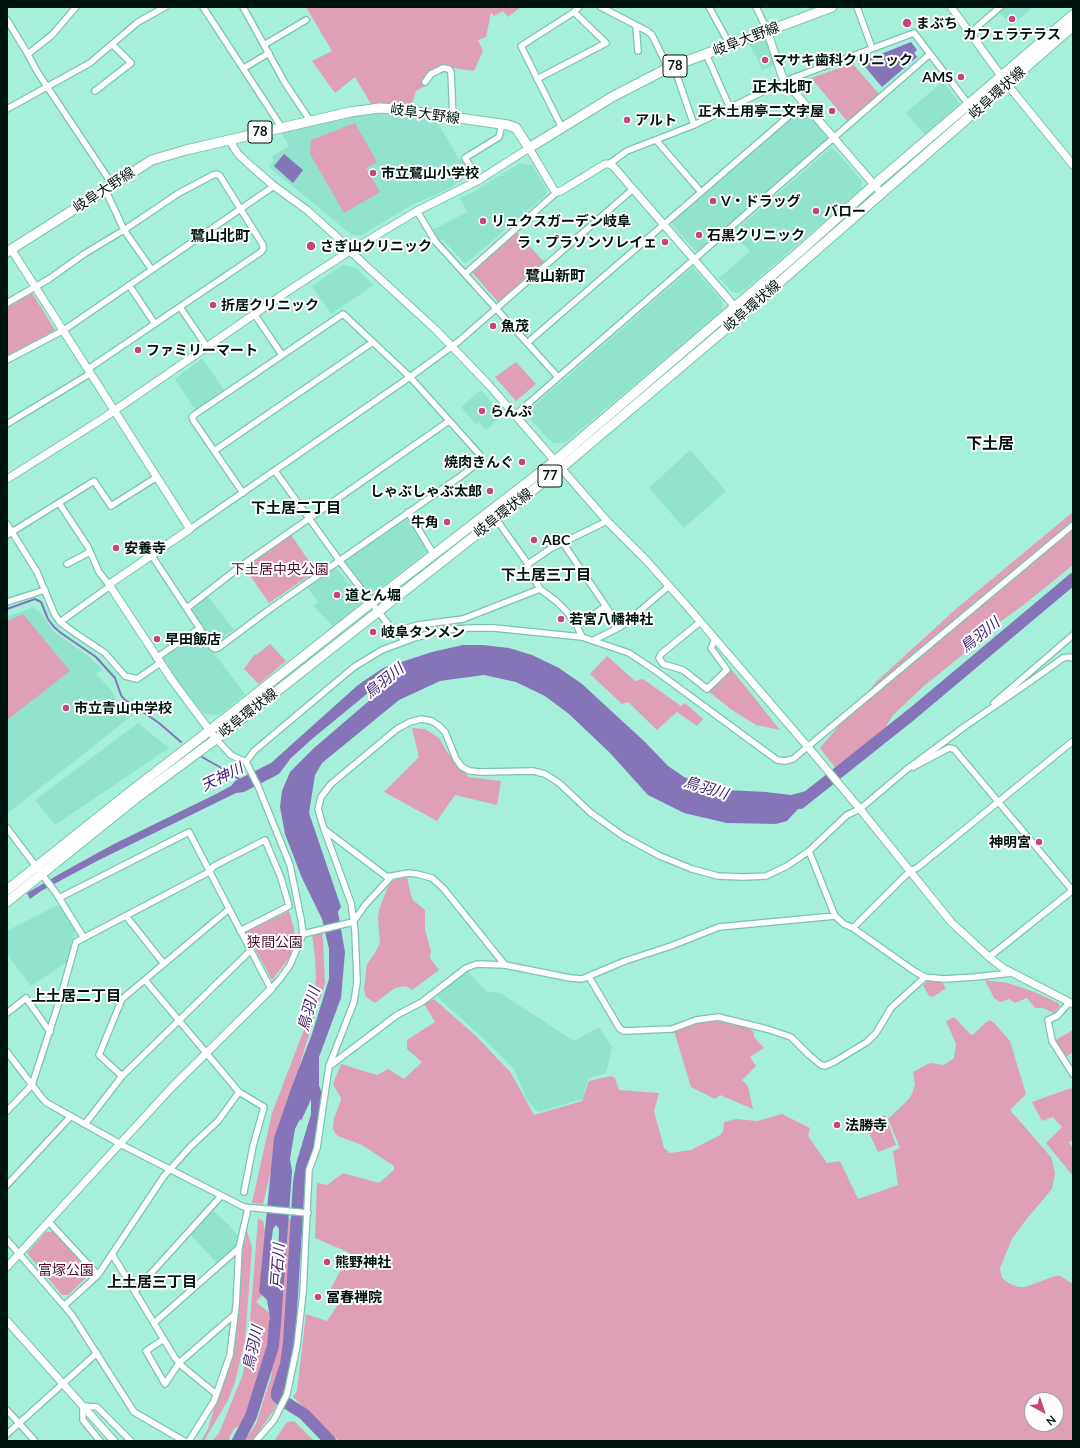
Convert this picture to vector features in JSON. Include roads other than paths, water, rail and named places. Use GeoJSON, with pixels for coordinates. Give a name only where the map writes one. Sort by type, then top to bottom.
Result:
{"type":"FeatureCollection","features":[{"type":"Feature","properties":{"kind":"main road","name":"岐阜大野線"},"geometry":{"type":"LineString","coordinates":[[9,251],[152,160],[231,139],[350,112],[380,108],[508,125],[516,128],[529,148],[631,87],[671,68],[767,30],[832,7]]}},
{"type":"Feature","properties":{"kind":"main road","name":"岐阜環状線"},"geometry":{"type":"LineString","coordinates":[[7,902],[130,792],[210,731],[371,603],[558,464],[742,315],[882,194],[1073,15]]}},
{"type":"Feature","properties":{"kind":"main road","name":"岐阜環状線"},"geometry":{"type":"LineString","coordinates":[[7,890],[41,872],[216,739],[496,519],[874,185],[969,105],[1004,80],[1073,26]]}},
{"type":"Feature","properties":{"kind":"street"},"geometry":{"type":"LineString","coordinates":[[7,109],[90,63],[138,22],[164,7]]}},
{"type":"Feature","properties":{"kind":"street"},"geometry":{"type":"LineString","coordinates":[[203,7],[282,128]]}},
{"type":"Feature","properties":{"kind":"street"},"geometry":{"type":"LineString","coordinates":[[243,7],[285,83],[311,122]]}},
{"type":"Feature","properties":{"kind":"street"},"geometry":{"type":"LineString","coordinates":[[562,128],[521,46],[574,12],[579,7]]}},
{"type":"Feature","properties":{"kind":"street"},"geometry":{"type":"LineString","coordinates":[[601,7],[648,31],[652,35],[671,68],[694,125]]}},
{"type":"Feature","properties":{"kind":"street"},"geometry":{"type":"LineString","coordinates":[[709,7],[730,45]]}},
{"type":"Feature","properties":{"kind":"street"},"geometry":{"type":"LineString","coordinates":[[756,7],[767,30],[785,81],[882,194]]}},
{"type":"Feature","properties":{"kind":"street"},"geometry":{"type":"LineString","coordinates":[[857,7],[872,48]]}},
{"type":"Feature","properties":{"kind":"street"},"geometry":{"type":"LineString","coordinates":[[950,7],[1004,80],[1073,165]]}},
{"type":"Feature","properties":{"kind":"street"},"geometry":{"type":"LineString","coordinates":[[970,33],[1000,7]]}},
{"type":"Feature","properties":{"kind":"street"},"geometry":{"type":"LineString","coordinates":[[28,54],[52,35],[72,8]]}},
{"type":"Feature","properties":{"kind":"street"},"geometry":{"type":"LineString","coordinates":[[537,79],[606,43],[574,12]]}},
{"type":"Feature","properties":{"kind":"street"},"geometry":{"type":"LineString","coordinates":[[7,20],[109,187],[124,230],[152,270]]}},
{"type":"Feature","properties":{"kind":"street"},"geometry":{"type":"LineString","coordinates":[[264,45],[306,20]]}},
{"type":"Feature","properties":{"kind":"street"},"geometry":{"type":"LineString","coordinates":[[636,26],[638,51]]}},
{"type":"Feature","properties":{"kind":"street"},"geometry":{"type":"LineString","coordinates":[[465,274],[557,192],[605,164],[608,164],[627,151],[694,125],[785,81],[914,33],[969,105]]}},
{"type":"Feature","properties":{"kind":"street"},"geometry":{"type":"LineString","coordinates":[[95,91],[131,63],[112,44]]}},
{"type":"Feature","properties":{"kind":"street"},"geometry":{"type":"LineString","coordinates":[[244,68],[269,53]]}},
{"type":"Feature","properties":{"kind":"street"},"geometry":{"type":"LineString","coordinates":[[706,54],[730,108]]}},
{"type":"Feature","properties":{"kind":"street"},"geometry":{"type":"LineString","coordinates":[[515,415],[930,54]]}},
{"type":"Feature","properties":{"kind":"street"},"geometry":{"type":"LineString","coordinates":[[425,82],[432,74],[442,68],[449,69],[451,72],[452,118]]}},
{"type":"Feature","properties":{"kind":"street"},"geometry":{"type":"LineString","coordinates":[[527,343],[804,103]]}},
{"type":"Feature","properties":{"kind":"street"},"geometry":{"type":"LineString","coordinates":[[479,180],[465,158],[500,137],[502,124]]}},
{"type":"Feature","properties":{"kind":"street"},"geometry":{"type":"LineString","coordinates":[[231,139],[238,154],[274,186],[307,210],[452,346],[515,415],[607,521],[646,560],[715,639],[810,749],[951,922],[988,957],[1003,968],[1071,1004],[1057,1016],[1048,1020],[1052,1041],[1073,1074]]}},
{"type":"Feature","properties":{"kind":"street"},"geometry":{"type":"LineString","coordinates":[[656,140],[701,192]]}},
{"type":"Feature","properties":{"kind":"street"},"geometry":{"type":"LineString","coordinates":[[7,479],[114,410],[291,289],[350,251],[417,211],[479,180],[529,148],[554,190],[557,192]]}},
{"type":"Feature","properties":{"kind":"street"},"geometry":{"type":"LineString","coordinates":[[608,164],[613,166],[742,315]]}},
{"type":"Feature","properties":{"kind":"street"},"geometry":{"type":"LineString","coordinates":[[7,303],[35,287],[179,193],[217,174],[220,176],[263,245],[261,252],[155,324],[90,371],[7,424]]}},
{"type":"Feature","properties":{"kind":"street"},"geometry":{"type":"LineString","coordinates":[[7,360],[64,330],[274,186]]}},
{"type":"Feature","properties":{"kind":"street"},"geometry":{"type":"LineString","coordinates":[[60,622],[110,586],[112,583],[410,377],[452,346],[633,189]]}},
{"type":"Feature","properties":{"kind":"street"},"geometry":{"type":"LineString","coordinates":[[417,211],[435,241],[558,377]]}},
{"type":"Feature","properties":{"kind":"street"},"geometry":{"type":"LineString","coordinates":[[9,251],[64,330],[190,529]]}},
{"type":"Feature","properties":{"kind":"street"},"geometry":{"type":"LineString","coordinates":[[129,285],[155,324]]}},
{"type":"Feature","properties":{"kind":"street"},"geometry":{"type":"LineString","coordinates":[[180,307],[207,347]]}},
{"type":"Feature","properties":{"kind":"street"},"geometry":{"type":"LineString","coordinates":[[152,556],[212,647],[215,649],[339,560],[461,476],[480,461],[481,458],[480,454],[410,377],[343,314],[194,415],[192,418],[243,493]]}},
{"type":"Feature","properties":{"kind":"street"},"geometry":{"type":"LineString","coordinates":[[255,315],[282,355]]}},
{"type":"Feature","properties":{"kind":"street"},"geometry":{"type":"LineString","coordinates":[[214,451],[374,342]]}},
{"type":"Feature","properties":{"kind":"street"},"geometry":{"type":"LineString","coordinates":[[187,608],[241,566],[449,421]]}},
{"type":"Feature","properties":{"kind":"street"},"geometry":{"type":"LineString","coordinates":[[275,471],[339,560],[394,632],[418,625],[463,619],[540,589]]}},
{"type":"Feature","properties":{"kind":"street"},"geometry":{"type":"LineString","coordinates":[[9,533],[94,481],[111,506],[157,477]]}},
{"type":"Feature","properties":{"kind":"street"},"geometry":{"type":"LineString","coordinates":[[7,1267],[172,1087],[280,979],[290,965],[305,933],[290,865],[258,786],[246,762],[231,755],[216,739],[158,660],[100,572],[90,552],[59,503]]}},
{"type":"Feature","properties":{"kind":"street"},"geometry":{"type":"LineString","coordinates":[[408,512],[434,555]]}},
{"type":"Feature","properties":{"kind":"street"},"geometry":{"type":"LineString","coordinates":[[496,519],[528,564],[528,569],[540,589],[556,601],[567,612],[577,626],[582,637]]}},
{"type":"Feature","properties":{"kind":"street"},"geometry":{"type":"LineString","coordinates":[[528,564],[550,549],[563,544],[607,521]]}},
{"type":"Feature","properties":{"kind":"street"},"geometry":{"type":"LineString","coordinates":[[7,524],[9,533],[37,572],[55,615],[60,622],[105,653],[125,676],[137,679],[158,660],[200,628]]}},
{"type":"Feature","properties":{"kind":"street"},"geometry":{"type":"LineString","coordinates":[[246,762],[254,751],[354,667],[382,650],[414,638],[444,630],[469,628],[494,628],[582,637],[629,653],[656,671],[777,760],[786,761],[793,759],[810,749],[1073,525]]}},
{"type":"Feature","properties":{"kind":"street"},"geometry":{"type":"LineString","coordinates":[[563,544],[620,627]]}},
{"type":"Feature","properties":{"kind":"street"},"geometry":{"type":"LineString","coordinates":[[67,564],[90,552]]}},
{"type":"Feature","properties":{"kind":"street"},"geometry":{"type":"LineString","coordinates":[[594,640],[620,627],[669,586]]}},
{"type":"Feature","properties":{"kind":"street"},"geometry":{"type":"LineString","coordinates":[[7,602],[45,590]]}},
{"type":"Feature","properties":{"kind":"street"},"geometry":{"type":"LineString","coordinates":[[577,626],[606,606]]}},
{"type":"Feature","properties":{"kind":"street"},"geometry":{"type":"LineString","coordinates":[[700,622],[661,654],[659,658],[664,664],[683,670],[707,689],[727,670],[711,648],[715,639]]}},
{"type":"Feature","properties":{"kind":"street"},"geometry":{"type":"LineString","coordinates":[[974,720],[1073,635]]}},
{"type":"Feature","properties":{"kind":"street"},"geometry":{"type":"LineString","coordinates":[[256,1441],[274,1420],[281,1407],[286,1397],[292,1370],[303,1293],[309,1170],[317,1148],[329,1066],[354,1002],[357,982],[355,931],[350,903],[318,808],[321,797],[331,784],[397,729],[410,722],[421,720],[432,721],[445,732],[456,759],[462,767],[470,771],[533,771],[545,774],[559,783],[591,813],[623,836],[660,856],[692,869],[718,876],[766,876],[787,866],[809,850],[847,815],[974,720],[1063,658],[1073,658]]}},
{"type":"Feature","properties":{"kind":"street"},"geometry":{"type":"LineString","coordinates":[[853,928],[910,871],[917,868],[1073,741]]}},
{"type":"Feature","properties":{"kind":"street"},"geometry":{"type":"LineString","coordinates":[[906,770],[919,765],[949,748],[954,748],[1073,891],[988,957]]}},
{"type":"Feature","properties":{"kind":"street"},"geometry":{"type":"LineString","coordinates":[[7,828],[58,895],[84,938]]}},
{"type":"Feature","properties":{"kind":"street"},"geometry":{"type":"LineString","coordinates":[[324,829],[387,877],[408,873],[432,878],[444,889],[505,965]]}},
{"type":"Feature","properties":{"kind":"street"},"geometry":{"type":"LineString","coordinates":[[58,895],[188,832],[270,989]]}},
{"type":"Feature","properties":{"kind":"street"},"geometry":{"type":"LineString","coordinates":[[7,1111],[32,1085],[50,1032],[76,942],[209,872],[214,866],[265,840],[281,878],[289,906],[240,931]]}},
{"type":"Feature","properties":{"kind":"street"},"geometry":{"type":"LineString","coordinates":[[809,850],[835,916],[844,924],[853,928],[925,977],[976,977],[1012,973]]}},
{"type":"Feature","properties":{"kind":"street"},"geometry":{"type":"LineString","coordinates":[[305,933],[354,922],[366,904],[391,877]]}},
{"type":"Feature","properties":{"kind":"street"},"geometry":{"type":"LineString","coordinates":[[122,1076],[99,1055],[122,999],[229,909]]}},
{"type":"Feature","properties":{"kind":"street"},"geometry":{"type":"LineString","coordinates":[[126,916],[164,964]]}},
{"type":"Feature","properties":{"kind":"street"},"geometry":{"type":"LineString","coordinates":[[329,1066],[397,1015],[422,1002],[466,968],[477,964],[505,965],[582,979],[626,961],[671,946],[719,927],[835,916]]}},
{"type":"Feature","properties":{"kind":"street"},"geometry":{"type":"LineString","coordinates":[[85,1124],[122,1076],[250,951]]}},
{"type":"Feature","properties":{"kind":"street"},"geometry":{"type":"LineString","coordinates":[[589,977],[620,1029],[624,1031],[672,1029],[696,1020],[718,1017],[767,1029],[791,1037],[809,1056],[821,1065],[825,1066],[867,1042],[876,1032],[891,1008],[925,977]]}},
{"type":"Feature","properties":{"kind":"street"},"geometry":{"type":"LineString","coordinates":[[145,980],[239,1092],[264,1107],[253,1146],[244,1192]]}},
{"type":"Feature","properties":{"kind":"street"},"geometry":{"type":"LineString","coordinates":[[7,1013],[26,998],[50,1032]]}},
{"type":"Feature","properties":{"kind":"street"},"geometry":{"type":"LineString","coordinates":[[7,1052],[47,1103],[120,1144],[244,1207],[306,1213]]}},
{"type":"Feature","properties":{"kind":"street"},"geometry":{"type":"LineString","coordinates":[[65,1305],[98,1275],[170,1169],[191,1146],[218,1121],[239,1092]]}},
{"type":"Feature","properties":{"kind":"street"},"geometry":{"type":"LineString","coordinates":[[7,1185],[70,1116]]}},
{"type":"Feature","properties":{"kind":"street"},"geometry":{"type":"LineString","coordinates":[[135,1291],[221,1196]]}},
{"type":"Feature","properties":{"kind":"street"},"geometry":{"type":"LineString","coordinates":[[189,1441],[214,1401],[230,1355],[239,1248],[250,1208]]}},
{"type":"Feature","properties":{"kind":"street"},"geometry":{"type":"LineString","coordinates":[[49,1222],[98,1275]]}},
{"type":"Feature","properties":{"kind":"street"},"geometry":{"type":"LineString","coordinates":[[7,1240],[65,1305],[134,1412],[184,1441]]}},
{"type":"Feature","properties":{"kind":"street"},"geometry":{"type":"LineString","coordinates":[[154,1323],[239,1248]]}},
{"type":"Feature","properties":{"kind":"street"},"geometry":{"type":"LineString","coordinates":[[112,1254],[179,1363],[216,1394]]}},
{"type":"Feature","properties":{"kind":"street"},"geometry":{"type":"LineString","coordinates":[[164,1339],[146,1351],[165,1384],[179,1363],[234,1314]]}},
{"type":"Feature","properties":{"kind":"street"},"geometry":{"type":"LineString","coordinates":[[7,1321],[114,1441]]}},
{"type":"Feature","properties":{"kind":"street"},"geometry":{"type":"LineString","coordinates":[[7,1434],[97,1353]]}},
{"type":"Feature","properties":{"kind":"street"},"geometry":{"type":"LineString","coordinates":[[83,1406],[82,1420],[100,1441]]}},
{"type":"Feature","properties":{"kind":"street"},"geometry":{"type":"LineString","coordinates":[[83,1406],[97,1407],[131,1441]]}},
{"type":"Feature","properties":{"kind":"street"},"geometry":{"type":"LineString","coordinates":[[7,1410],[35,1441]]}},
{"type":"Feature","properties":{"kind":"water"},"geometry":{"type":"Polygon","coordinates":[[[911,42],[917,50],[914,53],[917,57],[882,87],[861,62],[911,42]]]}},
{"type":"Feature","properties":{"kind":"water"},"geometry":{"type":"Polygon","coordinates":[[[284,154],[303,170],[293,183],[274,166],[284,154]]]}},
{"type":"Feature","properties":{"kind":"water"},"geometry":{"type":"Polygon","coordinates":[[[463,645],[483,645],[509,648],[532,655],[559,668],[582,684],[645,742],[668,766],[684,777],[707,786],[726,790],[791,795],[810,790],[822,783],[787,821],[776,824],[727,823],[684,813],[648,795],[610,753],[569,714],[545,696],[516,682],[484,675],[440,681],[399,700],[322,763],[315,775],[309,813],[341,907],[338,912],[345,952],[341,998],[319,1057],[319,1089],[313,1095],[301,1121],[300,1119],[295,1129],[290,1159],[292,1171],[281,1323],[274,1340],[267,1300],[259,1292],[274,1138],[312,1034],[329,979],[329,949],[322,919],[302,878],[285,834],[280,807],[282,791],[290,772],[314,748],[391,682],[390,680],[374,688],[312,739],[291,758],[279,774],[244,792],[236,793],[97,861],[41,891],[30,899],[27,893],[112,845],[216,794],[231,786],[235,781],[271,763],[358,685],[383,668],[432,652],[463,645]],[[276,1225],[273,1229],[271,1244],[271,1283],[278,1261],[279,1229],[276,1225]]]}},
{"type":"Feature","properties":{"kind":"waterway","name":"鳥羽川"},"geometry":{"type":"LineString","coordinates":[[800,803],[912,714],[1073,579]]}},
{"type":"Feature","properties":{"kind":"waterway"},"geometry":{"type":"LineString","coordinates":[[7,609],[35,599],[41,602],[48,619],[54,627],[96,657],[115,678],[124,699],[159,723],[181,742]]}},
{"type":"Feature","properties":{"kind":"waterway","name":"天神川"},"geometry":{"type":"LineString","coordinates":[[202,757],[240,780]]}},
{"type":"Feature","properties":{"kind":"waterway","name":"戸石川"},"geometry":{"type":"LineString","coordinates":[[310,1079],[317,1097],[317,1115],[302,1165],[299,1182],[289,1343],[286,1364],[277,1396],[304,1414],[330,1441]]}},
{"type":"Feature","properties":{"kind":"waterway","name":"鳥羽川"},"geometry":{"type":"LineString","coordinates":[[238,1441],[251,1416],[273,1346],[275,1322]]}},
{"type":"Feature","properties":{"kind":"place","name":"カフェラテラス"},"geometry":{"type":"Point","coordinates":[1012,19]}},
{"type":"Feature","properties":{"kind":"place","name":"まぶち"},"geometry":{"type":"Point","coordinates":[907,23]}},
{"type":"Feature","properties":{"kind":"place","name":"マサキ歯科クリニック"},"geometry":{"type":"Point","coordinates":[765,60]}},
{"type":"Feature","properties":{"kind":"place","name":"AMS"},"geometry":{"type":"Point","coordinates":[961,77]}},
{"type":"Feature","properties":{"kind":"place","name":"正木土用亭二文字屋"},"geometry":{"type":"Point","coordinates":[832,111]}},
{"type":"Feature","properties":{"kind":"place","name":"アルト"},"geometry":{"type":"Point","coordinates":[627,120]}},
{"type":"Feature","properties":{"kind":"place","name":"市立鷺山小学校"},"geometry":{"type":"Point","coordinates":[373,173]}},
{"type":"Feature","properties":{"kind":"place","name":"V・ドラッグ"},"geometry":{"type":"Point","coordinates":[713,201]}},
{"type":"Feature","properties":{"kind":"place","name":"バロー"},"geometry":{"type":"Point","coordinates":[816,211]}},
{"type":"Feature","properties":{"kind":"place","name":"リュクスガーデン岐阜"},"geometry":{"type":"Point","coordinates":[483,221]}},
{"type":"Feature","properties":{"kind":"place","name":"石黒クリニック"},"geometry":{"type":"Point","coordinates":[699,235]}},
{"type":"Feature","properties":{"kind":"place","name":"ラ・プラソンソレイェ"},"geometry":{"type":"Point","coordinates":[665,242]}},
{"type":"Feature","properties":{"kind":"place","name":"さぎ山クリニック"},"geometry":{"type":"Point","coordinates":[311,246]}},
{"type":"Feature","properties":{"kind":"place","name":"折居クリニック"},"geometry":{"type":"Point","coordinates":[213,305]}},
{"type":"Feature","properties":{"kind":"place","name":"魚茂"},"geometry":{"type":"Point","coordinates":[493,326]}},
{"type":"Feature","properties":{"kind":"place","name":"ファミリーマート"},"geometry":{"type":"Point","coordinates":[138,350]}},
{"type":"Feature","properties":{"kind":"place","name":"らんぷ"},"geometry":{"type":"Point","coordinates":[482,411]}},
{"type":"Feature","properties":{"kind":"place","name":"焼肉きんぐ"},"geometry":{"type":"Point","coordinates":[522,462]}},
{"type":"Feature","properties":{"kind":"place","name":"しゃぶしゃぶ太郎"},"geometry":{"type":"Point","coordinates":[490,491]}},
{"type":"Feature","properties":{"kind":"place","name":"牛角"},"geometry":{"type":"Point","coordinates":[447,522]}},
{"type":"Feature","properties":{"kind":"place","name":"ABC"},"geometry":{"type":"Point","coordinates":[534,540]}},
{"type":"Feature","properties":{"kind":"place","name":"安養寺"},"geometry":{"type":"Point","coordinates":[116,548]}},
{"type":"Feature","properties":{"kind":"place","name":"道とん堀"},"geometry":{"type":"Point","coordinates":[337,595]}},
{"type":"Feature","properties":{"kind":"place","name":"若宮八幡神社"},"geometry":{"type":"Point","coordinates":[561,619]}},
{"type":"Feature","properties":{"kind":"place","name":"岐阜タンメン"},"geometry":{"type":"Point","coordinates":[373,632]}},
{"type":"Feature","properties":{"kind":"place","name":"早田飯店"},"geometry":{"type":"Point","coordinates":[157,639]}},
{"type":"Feature","properties":{"kind":"place","name":"市立青山中学校"},"geometry":{"type":"Point","coordinates":[66,708]}},
{"type":"Feature","properties":{"kind":"place","name":"神明宮"},"geometry":{"type":"Point","coordinates":[1039,842]}},
{"type":"Feature","properties":{"kind":"place","name":"法勝寺"},"geometry":{"type":"Point","coordinates":[837,1125]}},
{"type":"Feature","properties":{"kind":"place","name":"熊野神社"},"geometry":{"type":"Point","coordinates":[327,1262]}},
{"type":"Feature","properties":{"kind":"place","name":"冨春禅院"},"geometry":{"type":"Point","coordinates":[318,1297]}},
{"type":"Feature","properties":{"kind":"district","name":"正木北町"},"geometry":{"type":"Point","coordinates":[782,87]}},
{"type":"Feature","properties":{"kind":"district","name":"鷺山北町"},"geometry":{"type":"Point","coordinates":[220,236]}},
{"type":"Feature","properties":{"kind":"district","name":"鷺山新町"},"geometry":{"type":"Point","coordinates":[555,276]}},
{"type":"Feature","properties":{"kind":"district","name":"下土居"},"geometry":{"type":"Point","coordinates":[990,444]}},
{"type":"Feature","properties":{"kind":"district","name":"下土居二丁目"},"geometry":{"type":"Point","coordinates":[296,508]}},
{"type":"Feature","properties":{"kind":"district","name":"下土居三丁目"},"geometry":{"type":"Point","coordinates":[546,575]}},
{"type":"Feature","properties":{"kind":"district","name":"上土居二丁目"},"geometry":{"type":"Point","coordinates":[76,996]}},
{"type":"Feature","properties":{"kind":"district","name":"上土居三丁目"},"geometry":{"type":"Point","coordinates":[152,1282]}},
{"type":"Feature","properties":{"kind":"park label","name":"下土居中央公園"},"geometry":{"type":"Point","coordinates":[280,569]}},
{"type":"Feature","properties":{"kind":"park label","name":"狭間公園"},"geometry":{"type":"Point","coordinates":[275,942]}},
{"type":"Feature","properties":{"kind":"park label","name":"富塚公園"},"geometry":{"type":"Point","coordinates":[66,1270]}}]}
